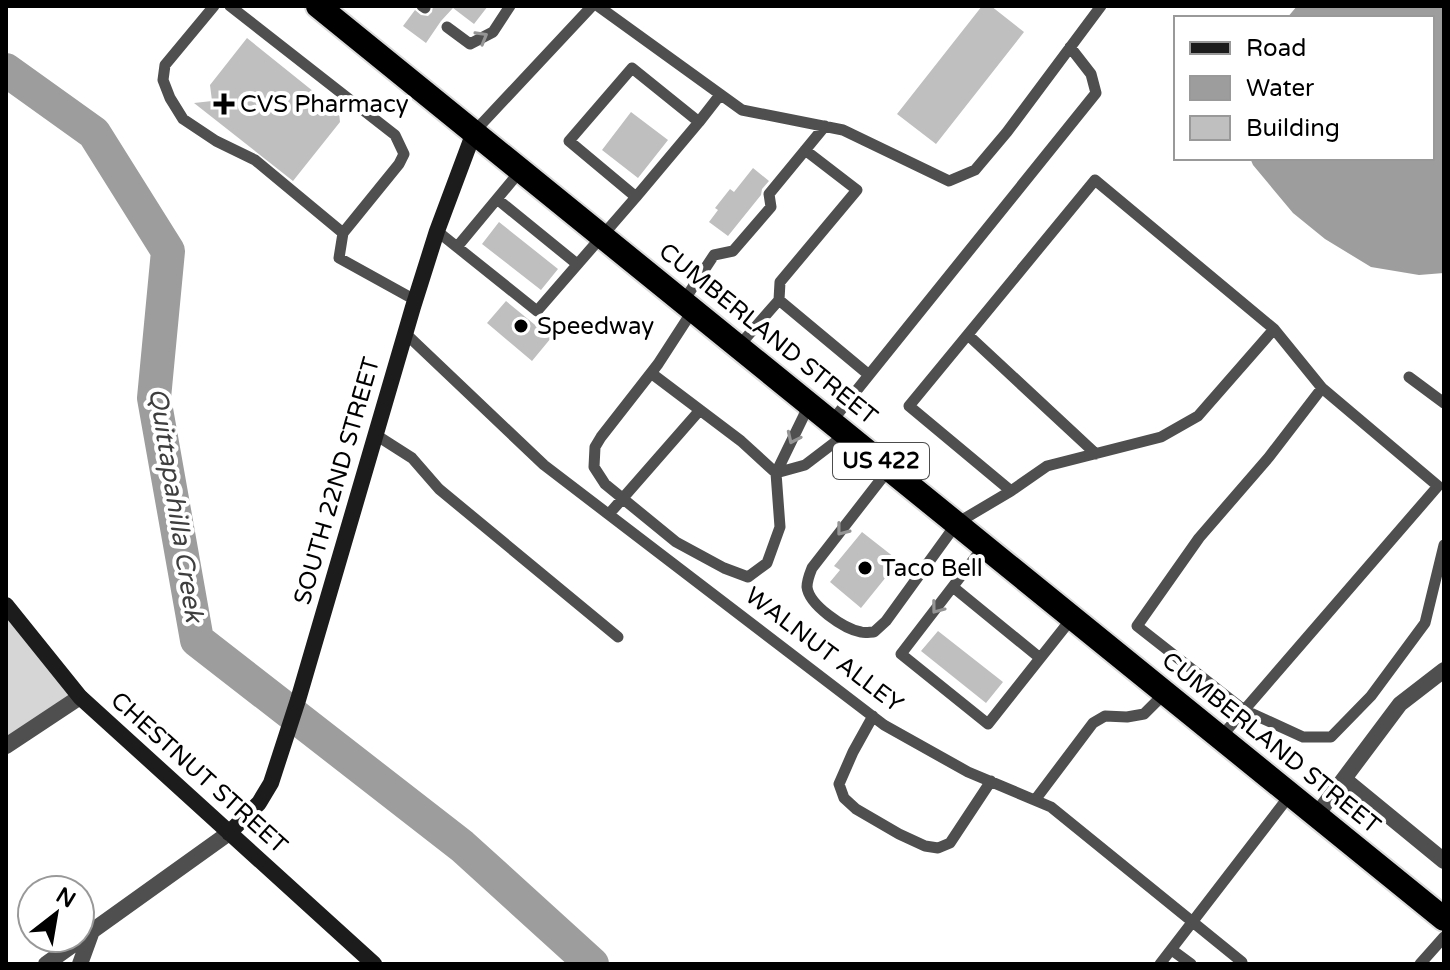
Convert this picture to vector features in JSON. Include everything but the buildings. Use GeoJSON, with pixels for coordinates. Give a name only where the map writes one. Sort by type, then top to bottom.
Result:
{"type":"FeatureCollection","features":[{"type":"Feature","properties":{"kind":"highway","name":"CUMBERLAND STREET"},"geometry":{"type":"LineString","coordinates":[[318,6],[1444,919]]}},
{"type":"Feature","properties":{"kind":"street","name":"SOUTH 22ND STREET"},"geometry":{"type":"LineString","coordinates":[[229,833],[259,803],[271,783],[415,300],[474,132]]}},
{"type":"Feature","properties":{"kind":"street","name":"CHESTNUT STREET"},"geometry":{"type":"LineString","coordinates":[[6,605],[80,697],[374,964]]}},
{"type":"Feature","properties":{"kind":"street"},"geometry":{"type":"LineString","coordinates":[[1316,816],[1400,704],[1444,670]]}},
{"type":"Feature","properties":{"kind":"street"},"geometry":{"type":"LineString","coordinates":[[6,746],[80,697]]}},
{"type":"Feature","properties":{"kind":"street"},"geometry":{"type":"LineString","coordinates":[[1344,779],[1444,861]]}},
{"type":"Feature","properties":{"kind":"street"},"geometry":{"type":"LineString","coordinates":[[96,928],[229,833]]}},
{"type":"Feature","properties":{"kind":"lane"},"geometry":{"type":"LineString","coordinates":[[214,6],[165,65],[163,80],[170,98],[183,119],[216,141],[255,160],[343,233]]}},
{"type":"Feature","properties":{"kind":"lane"},"geometry":{"type":"LineString","coordinates":[[230,6],[395,135],[404,154],[343,233],[339,258],[415,300]]}},
{"type":"Feature","properties":{"kind":"lane"},"geometry":{"type":"LineString","coordinates":[[447,27],[470,44],[493,32],[510,6]]}},
{"type":"Feature","properties":{"kind":"lane"},"geometry":{"type":"LineString","coordinates":[[474,132],[595,6],[742,110],[843,130],[949,181],[975,170],[1101,6]]}},
{"type":"Feature","properties":{"kind":"lane"},"geometry":{"type":"LineString","coordinates":[[776,473],[805,465],[839,427],[869,375],[1096,93],[1091,74],[1070,47]]}},
{"type":"Feature","properties":{"kind":"lane"},"geometry":{"type":"LineString","coordinates":[[636,197],[569,141],[632,68],[699,122]]}},
{"type":"Feature","properties":{"kind":"lane"},"geometry":{"type":"LineString","coordinates":[[437,231],[537,311],[720,95]]}},
{"type":"Feature","properties":{"kind":"lane"},"geometry":{"type":"LineString","coordinates":[[810,403],[776,473],[780,527],[767,563],[748,577],[676,542],[605,484],[594,467],[595,447],[651,373],[714,255],[733,251],[771,207],[769,194],[825,126]]}},
{"type":"Feature","properties":{"kind":"lane"},"geometry":{"type":"LineString","coordinates":[[738,347],[779,300],[780,282],[857,190],[805,150]]}},
{"type":"Feature","properties":{"kind":"lane"},"geometry":{"type":"LineString","coordinates":[[457,247],[521,170]]}},
{"type":"Feature","properties":{"kind":"lane"},"geometry":{"type":"LineString","coordinates":[[1011,491],[909,406],[1095,180],[1274,329],[1322,388],[1441,488],[1220,738]]}},
{"type":"Feature","properties":{"kind":"lane"},"geometry":{"type":"LineString","coordinates":[[497,199],[577,264]]}},
{"type":"Feature","properties":{"kind":"lane"},"geometry":{"type":"LineString","coordinates":[[779,300],[869,375]]}},
{"type":"Feature","properties":{"kind":"lane"},"geometry":{"type":"LineString","coordinates":[[890,468],[812,568],[807,587],[812,601],[822,610],[861,632],[874,632],[901,603],[957,523],[1047,466],[1161,437],[1198,416],[1274,329]]}},
{"type":"Feature","properties":{"kind":"lane","name":"WALNUT ALLEY"},"geometry":{"type":"LineString","coordinates":[[405,333],[544,465],[884,725],[968,772],[1051,807],[1242,962]]}},
{"type":"Feature","properties":{"kind":"lane"},"geometry":{"type":"LineString","coordinates":[[968,335],[1096,454]]}},
{"type":"Feature","properties":{"kind":"lane"},"geometry":{"type":"LineString","coordinates":[[651,373],[741,441],[776,473]]}},
{"type":"Feature","properties":{"kind":"lane"},"geometry":{"type":"LineString","coordinates":[[1409,377],[1444,403]]}},
{"type":"Feature","properties":{"kind":"lane"},"geometry":{"type":"LineString","coordinates":[[1322,388],[1269,457],[1199,538],[1137,626],[1244,710],[1303,737],[1331,737],[1371,696],[1425,623],[1444,545]]}},
{"type":"Feature","properties":{"kind":"lane"},"geometry":{"type":"LineString","coordinates":[[609,514],[700,410]]}},
{"type":"Feature","properties":{"kind":"lane"},"geometry":{"type":"LineString","coordinates":[[376,435],[412,458],[439,489],[618,637]]}},
{"type":"Feature","properties":{"kind":"lane"},"geometry":{"type":"LineString","coordinates":[[984,545],[901,654],[988,724],[1073,617]]}},
{"type":"Feature","properties":{"kind":"lane"},"geometry":{"type":"LineString","coordinates":[[953,587],[1040,658]]}},
{"type":"Feature","properties":{"kind":"lane"},"geometry":{"type":"LineString","coordinates":[[1035,800],[1093,723],[1105,716],[1144,714],[1165,693]]}},
{"type":"Feature","properties":{"kind":"lane"},"geometry":{"type":"LineString","coordinates":[[873,716],[839,784],[844,798],[880,824],[925,846],[938,848],[950,843],[991,781]]}},
{"type":"Feature","properties":{"kind":"lane"},"geometry":{"type":"LineString","coordinates":[[1160,964],[1290,795]]}},
{"type":"Feature","properties":{"kind":"lane"},"geometry":{"type":"LineString","coordinates":[[1420,964],[1444,937]]}},
{"type":"Feature","properties":{"kind":"lane"},"geometry":{"type":"LineString","coordinates":[[1172,950],[1191,964]]}},
{"type":"Feature","properties":{"kind":"shaded area"},"geometry":{"type":"Polygon","coordinates":[[[6,611],[80,697],[6,748],[6,611]]]}},
{"type":"Feature","properties":{"kind":"water"},"geometry":{"type":"Polygon","coordinates":[[[1297,6],[1444,6],[1444,273],[1419,275],[1371,267],[1325,239],[1293,213],[1251,160],[1434,160],[1434,16],[1289,16],[1297,6]]]}},
{"type":"Feature","properties":{"kind":"waterway","name":"Quittapahilla Creek"},"geometry":{"type":"LineString","coordinates":[[6,70],[94,133],[168,251],[154,398],[197,640],[462,846],[592,964]]}},
{"type":"Feature","properties":{"kind":"place","name":"CVS Pharmacy"},"geometry":{"type":"Point","coordinates":[224,104]}},
{"type":"Feature","properties":{"kind":"place","name":"Speedway"},"geometry":{"type":"Point","coordinates":[521,326]}},
{"type":"Feature","properties":{"kind":"place","name":"Taco Bell"},"geometry":{"type":"Point","coordinates":[865,568]}}]}
